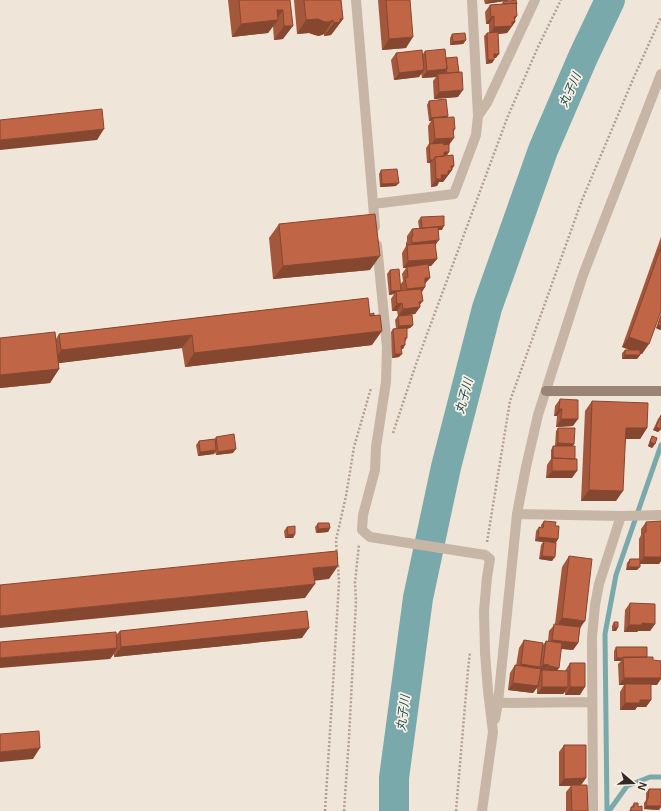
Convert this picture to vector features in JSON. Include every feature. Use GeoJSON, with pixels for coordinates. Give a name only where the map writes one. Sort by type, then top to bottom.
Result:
{"type":"FeatureCollection","features":[{"type":"Feature","properties":{"kind":"street"},"geometry":{"type":"LineString","coordinates":[[356,0],[386,354],[386,382],[376,447],[375,470],[363,515],[366,533],[485,555],[490,559],[484,618],[485,653],[493,732]]}},
{"type":"Feature","properties":{"kind":"street"},"geometry":{"type":"LineString","coordinates":[[373,204],[454,194],[476,135],[478,116],[472,0]]}},
{"type":"Feature","properties":{"kind":"street"},"geometry":{"type":"LineString","coordinates":[[478,116],[487,103],[535,0]]}},
{"type":"Feature","properties":{"kind":"street"},"geometry":{"type":"LineString","coordinates":[[482,811],[498,704],[517,514],[538,415],[583,276],[661,74]]}},
{"type":"Feature","properties":{"kind":"street"},"geometry":{"type":"LineString","coordinates":[[546,391],[661,391]]}},
{"type":"Feature","properties":{"kind":"street"},"geometry":{"type":"LineString","coordinates":[[517,514],[621,516],[661,515]]}},
{"type":"Feature","properties":{"kind":"street"},"geometry":{"type":"LineString","coordinates":[[593,811],[592,637],[595,605],[599,584],[621,516]]}},
{"type":"Feature","properties":{"kind":"street"},"geometry":{"type":"LineString","coordinates":[[498,704],[592,702]]}},
{"type":"Feature","properties":{"kind":"path"},"geometry":{"type":"LineString","coordinates":[[392,436],[416,364],[508,116],[538,47],[561,0]]}},
{"type":"Feature","properties":{"kind":"path"},"geometry":{"type":"LineString","coordinates":[[325,811],[339,582],[336,540],[346,496],[354,447],[368,394],[371,388]]}},
{"type":"Feature","properties":{"kind":"path"},"geometry":{"type":"LineString","coordinates":[[344,811],[350,730],[356,601],[355,583],[359,544],[366,533]]}},
{"type":"Feature","properties":{"kind":"building"},"geometry":{"type":"Polygon","coordinates":[[[239,0],[290,0],[293,26],[284,26],[283,10],[277,10],[278,20],[241,24],[239,0]]]}},
{"type":"Feature","properties":{"kind":"building"},"geometry":{"type":"Polygon","coordinates":[[[304,0],[341,0],[343,19],[340,19],[340,22],[334,23],[333,20],[325,22],[318,19],[306,20],[304,0]]]}},
{"type":"Feature","properties":{"kind":"building"},"geometry":{"type":"Polygon","coordinates":[[[386,0],[410,0],[413,37],[389,39],[386,0]]]}},
{"type":"Feature","properties":{"kind":"building"},"geometry":{"type":"Polygon","coordinates":[[[516,0],[517,4],[504,4],[503,2],[516,0]]]}},
{"type":"Feature","properties":{"kind":"building"},"geometry":{"type":"Polygon","coordinates":[[[516,3],[517,16],[514,17],[515,22],[512,22],[512,26],[494,27],[494,16],[491,17],[490,5],[516,3]]]}},
{"type":"Feature","properties":{"kind":"building"},"geometry":{"type":"Polygon","coordinates":[[[498,32],[499,54],[494,54],[494,60],[488,60],[487,33],[498,32]]]}},
{"type":"Feature","properties":{"kind":"building"},"geometry":{"type":"Polygon","coordinates":[[[465,33],[466,40],[453,42],[452,34],[465,33]]]}},
{"type":"Feature","properties":{"kind":"building"},"geometry":{"type":"Polygon","coordinates":[[[445,49],[447,69],[427,71],[425,51],[445,49]]]}},
{"type":"Feature","properties":{"kind":"building"},"geometry":{"type":"Polygon","coordinates":[[[422,50],[424,70],[399,73],[396,53],[422,50]]]}},
{"type":"Feature","properties":{"kind":"building"},"geometry":{"type":"Polygon","coordinates":[[[457,57],[459,72],[447,73],[446,58],[457,57]]]}},
{"type":"Feature","properties":{"kind":"building"},"geometry":{"type":"Polygon","coordinates":[[[462,72],[463,90],[439,92],[438,74],[462,72]]]}},
{"type":"Feature","properties":{"kind":"building"},"geometry":{"type":"Polygon","coordinates":[[[446,99],[448,116],[431,118],[429,101],[446,99]]]}},
{"type":"Feature","properties":{"kind":"building"},"geometry":{"type":"Polygon","coordinates":[[[102,109],[104,129],[0,140],[0,120],[102,109]]]}},
{"type":"Feature","properties":{"kind":"building"},"geometry":{"type":"Polygon","coordinates":[[[454,117],[454,138],[435,139],[433,118],[454,117]]]}},
{"type":"Feature","properties":{"kind":"building"},"geometry":{"type":"Polygon","coordinates":[[[443,143],[444,145],[449,144],[449,152],[444,152],[444,156],[435,157],[433,160],[430,160],[429,144],[443,143]]]}},
{"type":"Feature","properties":{"kind":"building"},"geometry":{"type":"Polygon","coordinates":[[[453,155],[454,166],[451,166],[452,170],[448,171],[448,175],[441,175],[442,179],[436,179],[435,157],[453,155]]]}},
{"type":"Feature","properties":{"kind":"building"},"geometry":{"type":"Polygon","coordinates":[[[397,169],[399,183],[382,184],[381,170],[397,169]]]}},
{"type":"Feature","properties":{"kind":"building"},"geometry":{"type":"Polygon","coordinates":[[[375,214],[380,256],[283,266],[279,224],[375,214]]]}},
{"type":"Feature","properties":{"kind":"building"},"geometry":{"type":"Polygon","coordinates":[[[444,216],[444,226],[422,228],[421,217],[444,216]]]}},
{"type":"Feature","properties":{"kind":"building"},"geometry":{"type":"Polygon","coordinates":[[[438,227],[439,240],[412,243],[412,229],[438,227]]]}},
{"type":"Feature","properties":{"kind":"building"},"geometry":{"type":"Polygon","coordinates":[[[435,243],[437,259],[408,261],[407,245],[435,243]]]}},
{"type":"Feature","properties":{"kind":"building"},"geometry":{"type":"Polygon","coordinates":[[[661,247],[661,311],[649,344],[629,337],[661,247]]]}},
{"type":"Feature","properties":{"kind":"building"},"geometry":{"type":"Polygon","coordinates":[[[428,264],[430,278],[425,278],[425,287],[407,289],[405,278],[408,277],[407,267],[428,264]]]}},
{"type":"Feature","properties":{"kind":"building"},"geometry":{"type":"Polygon","coordinates":[[[399,269],[401,291],[391,291],[390,270],[399,269]]]}},
{"type":"Feature","properties":{"kind":"building"},"geometry":{"type":"Polygon","coordinates":[[[421,289],[423,301],[419,302],[420,307],[403,309],[402,303],[397,304],[396,291],[421,289]]]}},
{"type":"Feature","properties":{"kind":"building"},"geometry":{"type":"Polygon","coordinates":[[[368,298],[370,316],[380,315],[382,331],[194,353],[192,335],[61,350],[59,334],[368,298]]]}},
{"type":"Feature","properties":{"kind":"building"},"geometry":{"type":"Polygon","coordinates":[[[412,315],[413,325],[399,326],[398,316],[412,315]]]}},
{"type":"Feature","properties":{"kind":"building"},"geometry":{"type":"Polygon","coordinates":[[[661,316],[661,326],[658,325],[661,316]]]}},
{"type":"Feature","properties":{"kind":"building"},"geometry":{"type":"Polygon","coordinates":[[[407,328],[405,345],[401,346],[402,354],[395,354],[393,329],[407,328]]]}},
{"type":"Feature","properties":{"kind":"building"},"geometry":{"type":"Polygon","coordinates":[[[55,332],[59,369],[0,375],[0,338],[55,332]]]}},
{"type":"Feature","properties":{"kind":"building"},"geometry":{"type":"Polygon","coordinates":[[[625,350],[640,350],[640,355],[625,355],[625,350]]]}},
{"type":"Feature","properties":{"kind":"building"},"geometry":{"type":"Polygon","coordinates":[[[560,399],[578,400],[578,419],[561,419],[562,409],[559,409],[560,399]]]}},
{"type":"Feature","properties":{"kind":"building"},"geometry":{"type":"Polygon","coordinates":[[[592,401],[648,403],[647,428],[626,428],[623,491],[589,490],[592,401]]]}},
{"type":"Feature","properties":{"kind":"building"},"geometry":{"type":"Polygon","coordinates":[[[661,415],[661,429],[656,427],[661,415]]]}},
{"type":"Feature","properties":{"kind":"building"},"geometry":{"type":"Polygon","coordinates":[[[558,428],[575,428],[574,444],[558,443],[558,428]]]}},
{"type":"Feature","properties":{"kind":"building"},"geometry":{"type":"Polygon","coordinates":[[[234,434],[236,449],[218,452],[216,437],[234,434]]]}},
{"type":"Feature","properties":{"kind":"building"},"geometry":{"type":"Polygon","coordinates":[[[652,436],[657,438],[655,444],[650,442],[652,436]]]}},
{"type":"Feature","properties":{"kind":"building"},"geometry":{"type":"Polygon","coordinates":[[[215,439],[216,450],[200,452],[199,441],[215,439]]]}},
{"type":"Feature","properties":{"kind":"building"},"geometry":{"type":"Polygon","coordinates":[[[553,446],[575,446],[575,459],[553,458],[553,446]]]}},
{"type":"Feature","properties":{"kind":"building"},"geometry":{"type":"Polygon","coordinates":[[[552,458],[577,459],[577,471],[552,471],[552,458]]]}},
{"type":"Feature","properties":{"kind":"building"},"geometry":{"type":"Polygon","coordinates":[[[544,521],[556,522],[555,526],[559,526],[558,539],[538,537],[539,527],[543,528],[544,521]]]}},
{"type":"Feature","properties":{"kind":"building"},"geometry":{"type":"Polygon","coordinates":[[[661,521],[661,557],[644,557],[644,532],[646,532],[646,522],[661,521]]]}},
{"type":"Feature","properties":{"kind":"building"},"geometry":{"type":"Polygon","coordinates":[[[318,523],[329,523],[330,528],[318,529],[318,523]]]}},
{"type":"Feature","properties":{"kind":"building"},"geometry":{"type":"Polygon","coordinates":[[[295,526],[295,534],[288,535],[287,527],[295,526]]]}},
{"type":"Feature","properties":{"kind":"building"},"geometry":{"type":"Polygon","coordinates":[[[544,541],[556,543],[555,557],[542,556],[544,541]]]}},
{"type":"Feature","properties":{"kind":"building"},"geometry":{"type":"Polygon","coordinates":[[[337,551],[338,566],[313,568],[315,584],[0,616],[0,585],[337,551]]]}},
{"type":"Feature","properties":{"kind":"building"},"geometry":{"type":"Polygon","coordinates":[[[569,556],[592,559],[585,621],[562,618],[569,556]]]}},
{"type":"Feature","properties":{"kind":"building"},"geometry":{"type":"Polygon","coordinates":[[[630,559],[640,559],[640,567],[628,567],[630,559]]]}},
{"type":"Feature","properties":{"kind":"building"},"geometry":{"type":"Polygon","coordinates":[[[630,603],[655,604],[655,624],[642,623],[642,625],[629,625],[630,603]]]}},
{"type":"Feature","properties":{"kind":"building"},"geometry":{"type":"Polygon","coordinates":[[[307,611],[309,628],[121,647],[120,631],[307,611]]]}},
{"type":"Feature","properties":{"kind":"building"},"geometry":{"type":"Polygon","coordinates":[[[614,622],[618,622],[618,627],[615,628],[614,622]]]}},
{"type":"Feature","properties":{"kind":"building"},"geometry":{"type":"Polygon","coordinates":[[[554,624],[580,627],[578,643],[552,640],[554,624]]]}},
{"type":"Feature","properties":{"kind":"building"},"geometry":{"type":"Polygon","coordinates":[[[116,632],[117,648],[0,658],[0,642],[116,632]]]}},
{"type":"Feature","properties":{"kind":"building"},"geometry":{"type":"Polygon","coordinates":[[[524,640],[543,643],[540,667],[521,664],[524,640]]]}},
{"type":"Feature","properties":{"kind":"building"},"geometry":{"type":"Polygon","coordinates":[[[546,641],[562,643],[559,668],[543,664],[546,641]]]}},
{"type":"Feature","properties":{"kind":"building"},"geometry":{"type":"Polygon","coordinates":[[[616,647],[647,647],[647,657],[617,658],[616,647]]]}},
{"type":"Feature","properties":{"kind":"building"},"geometry":{"type":"Polygon","coordinates":[[[623,657],[653,657],[653,660],[661,661],[661,678],[624,678],[623,657]]]}},
{"type":"Feature","properties":{"kind":"building"},"geometry":{"type":"Polygon","coordinates":[[[570,663],[585,663],[585,687],[570,687],[570,663]]]}},
{"type":"Feature","properties":{"kind":"building"},"geometry":{"type":"Polygon","coordinates":[[[515,665],[541,669],[538,686],[513,683],[515,665]]]}},
{"type":"Feature","properties":{"kind":"building"},"geometry":{"type":"Polygon","coordinates":[[[542,670],[568,671],[568,687],[542,687],[542,670]]]}},
{"type":"Feature","properties":{"kind":"building"},"geometry":{"type":"Polygon","coordinates":[[[625,684],[651,684],[651,700],[640,700],[640,703],[625,703],[625,684]]]}},
{"type":"Feature","properties":{"kind":"building"},"geometry":{"type":"Polygon","coordinates":[[[39,731],[40,748],[0,752],[0,734],[39,731]]]}},
{"type":"Feature","properties":{"kind":"building"},"geometry":{"type":"Polygon","coordinates":[[[564,745],[586,745],[586,778],[564,779],[564,745]]]}},
{"type":"Feature","properties":{"kind":"building"},"geometry":{"type":"Polygon","coordinates":[[[571,785],[587,785],[588,811],[572,811],[571,785]]]}},
{"type":"Feature","properties":{"kind":"building"},"geometry":{"type":"Polygon","coordinates":[[[649,789],[661,789],[661,806],[646,806],[649,789]]]}},
{"type":"Feature","properties":{"kind":"building"},"geometry":{"type":"Polygon","coordinates":[[[634,803],[638,803],[638,807],[642,806],[642,811],[631,811],[631,807],[634,807],[634,803]]]}},
{"type":"Feature","properties":{"kind":"waterway","name":"丸子川"},"geometry":{"type":"LineString","coordinates":[[394,811],[394,778],[418,598],[446,467],[487,308],[543,150],[583,57],[610,0]]}},
{"type":"Feature","properties":{"kind":"waterway"},"geometry":{"type":"LineString","coordinates":[[607,811],[605,634],[616,575],[661,445]]}},
{"type":"Feature","properties":{"kind":"waterway"},"geometry":{"type":"LineString","coordinates":[[609,811],[627,786],[650,777],[661,777]]}}]}
